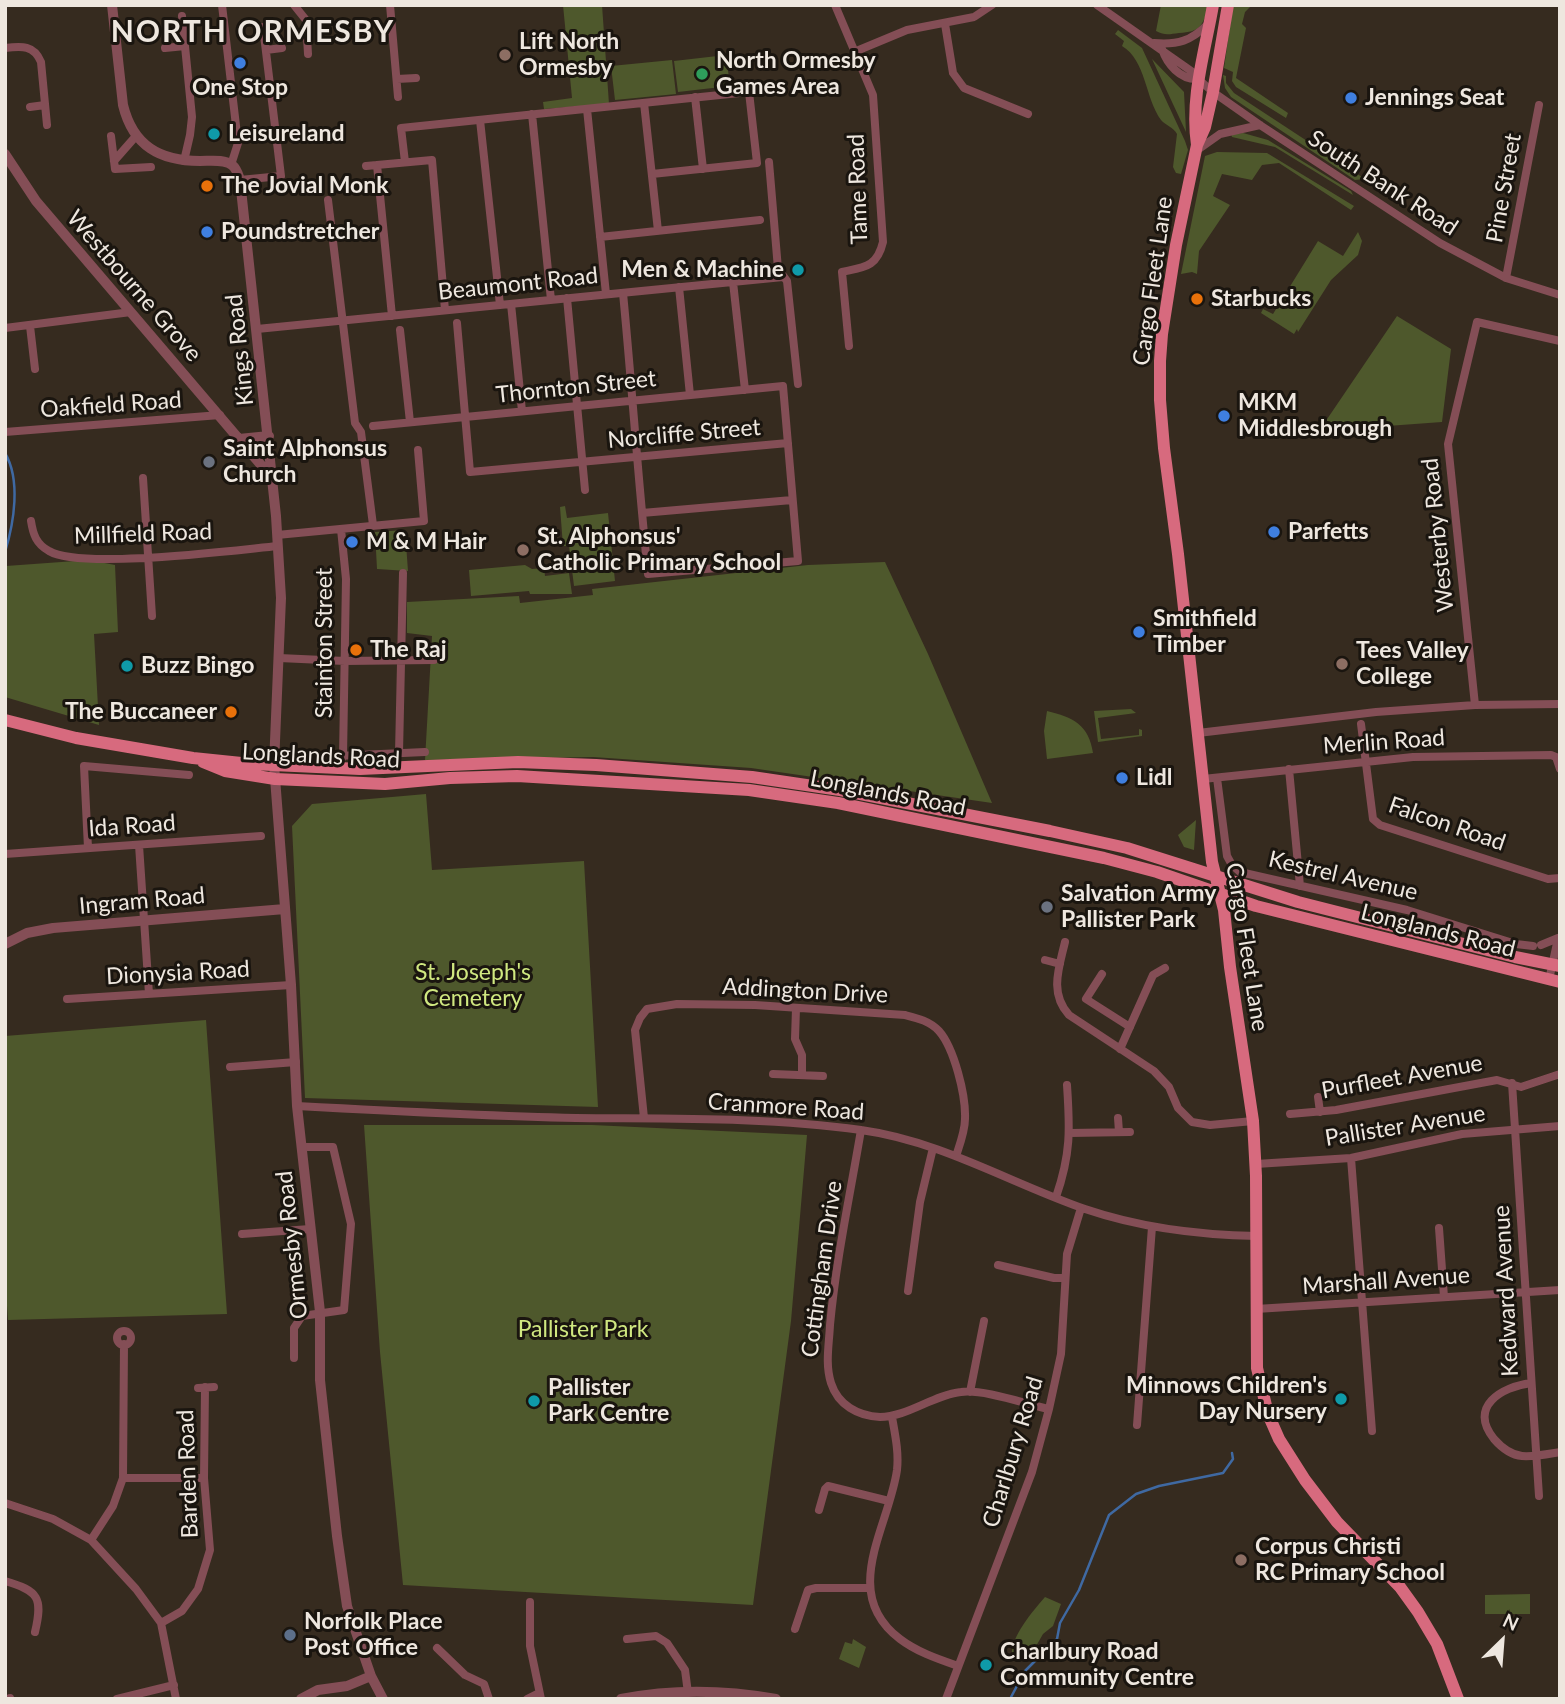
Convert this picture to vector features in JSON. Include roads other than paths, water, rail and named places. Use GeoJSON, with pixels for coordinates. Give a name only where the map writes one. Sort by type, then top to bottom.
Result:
{"type":"FeatureCollection","features":[{"type":"Feature","properties":{"kind":"main road","name":"Cargo Fleet Lane"},"geometry":{"type":"LineString","coordinates":[[1196,148],[1194,124],[1198,79],[1213,5]]}},
{"type":"Feature","properties":{"kind":"main road","name":"Cargo Fleet Lane"},"geometry":{"type":"LineString","coordinates":[[1228,5],[1213,92],[1205,127],[1196,148],[1165,313],[1159,390],[1212,862],[1224,910],[1234,1001],[1253,1122],[1256,1164],[1258,1368],[1268,1415],[1279,1439],[1305,1480],[1337,1522],[1400,1587],[1418,1612],[1437,1644],[1458,1699]]}},
{"type":"Feature","properties":{"kind":"main road","name":"Longlands Road"},"geometry":{"type":"LineString","coordinates":[[5,720],[76,738],[193,758],[274,765],[360,769],[518,762],[596,765],[752,777],[840,790],[1127,848],[1298,902],[1555,962]]}},
{"type":"Feature","properties":{"kind":"main road","name":"Longlands Road"},"geometry":{"type":"LineString","coordinates":[[193,758],[225,771],[275,779],[386,784],[517,776],[749,790],[838,803],[1104,858],[1335,927],[1554,981]]}},
{"type":"Feature","properties":{"kind":"street"},"geometry":{"type":"LineString","coordinates":[[112,5],[126,118],[136,136],[146,146],[162,155],[184,161],[223,161],[232,164],[238,143],[222,5]]}},
{"type":"Feature","properties":{"kind":"street"},"geometry":{"type":"LineString","coordinates":[[295,5],[306,20],[308,54]]}},
{"type":"Feature","properties":{"kind":"street"},"geometry":{"type":"LineString","coordinates":[[390,5],[398,97]]}},
{"type":"Feature","properties":{"kind":"street"},"geometry":{"type":"LineString","coordinates":[[835,5],[854,52],[907,30],[974,17],[992,5]]}},
{"type":"Feature","properties":{"kind":"street"},"geometry":{"type":"LineString","coordinates":[[971,5],[974,17]]}},
{"type":"Feature","properties":{"kind":"street","name":"South Bank Road"},"geometry":{"type":"LineString","coordinates":[[1097,5],[1194,72],[1213,92],[1260,125],[1440,243],[1506,278],[1560,295]]}},
{"type":"Feature","properties":{"kind":"street"},"geometry":{"type":"LineString","coordinates":[[182,16],[192,117],[184,161]]}},
{"type":"Feature","properties":{"kind":"street"},"geometry":{"type":"LineString","coordinates":[[1151,43],[1185,42],[1210,22]]}},
{"type":"Feature","properties":{"kind":"street"},"geometry":{"type":"LineString","coordinates":[[945,24],[953,73],[964,88],[1028,114]]}},
{"type":"Feature","properties":{"kind":"street"},"geometry":{"type":"LineString","coordinates":[[240,180],[281,176],[263,27]]}},
{"type":"Feature","properties":{"kind":"street"},"geometry":{"type":"LineString","coordinates":[[165,48],[185,46]]}},
{"type":"Feature","properties":{"kind":"street"},"geometry":{"type":"LineString","coordinates":[[5,48],[32,48],[38,55],[47,125]]}},
{"type":"Feature","properties":{"kind":"street"},"geometry":{"type":"LineString","coordinates":[[266,50],[282,48]]}},
{"type":"Feature","properties":{"kind":"street","name":"Tame Road"},"geometry":{"type":"LineString","coordinates":[[849,346],[842,272],[874,262],[880,255],[883,242],[873,95],[854,52]]}},
{"type":"Feature","properties":{"kind":"street"},"geometry":{"type":"LineString","coordinates":[[397,79],[416,78]]}},
{"type":"Feature","properties":{"kind":"street"},"geometry":{"type":"LineString","coordinates":[[405,162],[401,128],[749,92],[757,163],[652,174]]}},
{"type":"Feature","properties":{"kind":"street"},"geometry":{"type":"LineString","coordinates":[[695,97],[703,169]]}},
{"type":"Feature","properties":{"kind":"street"},"geometry":{"type":"LineString","coordinates":[[644,103],[658,231]]}},
{"type":"Feature","properties":{"kind":"street"},"geometry":{"type":"LineString","coordinates":[[30,107],[45,105]]}},
{"type":"Feature","properties":{"kind":"street","name":"Pine Street"},"geometry":{"type":"LineString","coordinates":[[1506,278],[1539,105]]}},
{"type":"Feature","properties":{"kind":"street"},"geometry":{"type":"LineString","coordinates":[[587,109],[606,294]]}},
{"type":"Feature","properties":{"kind":"street"},"geometry":{"type":"LineString","coordinates":[[532,114],[551,300]]}},
{"type":"Feature","properties":{"kind":"street"},"geometry":{"type":"LineString","coordinates":[[480,120],[500,305]]}},
{"type":"Feature","properties":{"kind":"street"},"geometry":{"type":"LineString","coordinates":[[1196,148],[1220,134],[1260,125]]}},
{"type":"Feature","properties":{"kind":"street"},"geometry":{"type":"LineString","coordinates":[[111,136],[115,165]]}},
{"type":"Feature","properties":{"kind":"street"},"geometry":{"type":"LineString","coordinates":[[115,165],[136,136]]}},
{"type":"Feature","properties":{"kind":"street","name":"Westbourne Grove"},"geometry":{"type":"LineString","coordinates":[[5,154],[36,201],[273,479]]}},
{"type":"Feature","properties":{"kind":"street"},"geometry":{"type":"LineString","coordinates":[[366,166],[432,160],[445,310]]}},
{"type":"Feature","properties":{"kind":"street"},"geometry":{"type":"LineString","coordinates":[[769,162],[778,268],[787,281],[797,384]]}},
{"type":"Feature","properties":{"kind":"street","name":"Kings Road"},"geometry":{"type":"LineString","coordinates":[[232,164],[240,180],[273,479],[281,598],[275,779]]}},
{"type":"Feature","properties":{"kind":"street"},"geometry":{"type":"LineString","coordinates":[[115,165],[151,167]]}},
{"type":"Feature","properties":{"kind":"street"},"geometry":{"type":"LineString","coordinates":[[377,165],[392,316]]}},
{"type":"Feature","properties":{"kind":"street"},"geometry":{"type":"LineString","coordinates":[[328,200],[355,423],[361,432],[373,525]]}},
{"type":"Feature","properties":{"kind":"street"},"geometry":{"type":"LineString","coordinates":[[600,237],[760,220]]}},
{"type":"Feature","properties":{"kind":"street","name":"Beaumont Road"},"geometry":{"type":"LineString","coordinates":[[257,329],[783,277]]}},
{"type":"Feature","properties":{"kind":"street"},"geometry":{"type":"LineString","coordinates":[[733,282],[745,390]]}},
{"type":"Feature","properties":{"kind":"street"},"geometry":{"type":"LineString","coordinates":[[679,287],[690,395]]}},
{"type":"Feature","properties":{"kind":"street"},"geometry":{"type":"LineString","coordinates":[[623,293],[649,574],[798,561],[788,443]]}},
{"type":"Feature","properties":{"kind":"street"},"geometry":{"type":"LineString","coordinates":[[566,298],[585,490]]}},
{"type":"Feature","properties":{"kind":"street"},"geometry":{"type":"LineString","coordinates":[[511,304],[522,411]]}},
{"type":"Feature","properties":{"kind":"street"},"geometry":{"type":"LineString","coordinates":[[5,328],[131,312]]}},
{"type":"Feature","properties":{"kind":"street","name":"Westerby Road"},"geometry":{"type":"LineString","coordinates":[[1475,705],[1448,444],[1477,322],[1560,341]]}},
{"type":"Feature","properties":{"kind":"street"},"geometry":{"type":"LineString","coordinates":[[457,323],[465,417]]}},
{"type":"Feature","properties":{"kind":"street"},"geometry":{"type":"LineString","coordinates":[[30,326],[34,369]]}},
{"type":"Feature","properties":{"kind":"street"},"geometry":{"type":"LineString","coordinates":[[400,330],[410,422]]}},
{"type":"Feature","properties":{"kind":"street","name":"Thornton Street"},"geometry":{"type":"LineString","coordinates":[[373,426],[783,386],[788,443]]}},
{"type":"Feature","properties":{"kind":"street","name":"Oakfield Road"},"geometry":{"type":"LineString","coordinates":[[5,432],[220,415]]}},
{"type":"Feature","properties":{"kind":"street","name":"Norcliffe Street"},"geometry":{"type":"LineString","coordinates":[[465,417],[470,472],[788,443]]}},
{"type":"Feature","properties":{"kind":"street"},"geometry":{"type":"LineString","coordinates":[[239,439],[269,436]]}},
{"type":"Feature","properties":{"kind":"street","name":"Millfield Road"},"geometry":{"type":"LineString","coordinates":[[31,521],[33,535],[39,544],[51,553],[65,557],[103,559],[149,557],[341,529],[424,521],[418,450]]}},
{"type":"Feature","properties":{"kind":"street"},"geometry":{"type":"LineString","coordinates":[[143,478],[152,616]]}},
{"type":"Feature","properties":{"kind":"street"},"geometry":{"type":"LineString","coordinates":[[642,513],[792,500]]}},
{"type":"Feature","properties":{"kind":"street","name":"Stainton Street"},"geometry":{"type":"LineString","coordinates":[[341,529],[346,579],[344,757]]}},
{"type":"Feature","properties":{"kind":"street"},"geometry":{"type":"LineString","coordinates":[[399,754],[403,573]]}},
{"type":"Feature","properties":{"kind":"street"},"geometry":{"type":"LineString","coordinates":[[279,658],[345,661],[434,660]]}},
{"type":"Feature","properties":{"kind":"street"},"geometry":{"type":"LineString","coordinates":[[1198,733],[1359,713],[1475,705],[1560,704]]}},
{"type":"Feature","properties":{"kind":"street","name":"Falcon Road"},"geometry":{"type":"LineString","coordinates":[[1361,724],[1373,819],[1380,825],[1548,878],[1560,878]]}},
{"type":"Feature","properties":{"kind":"street"},"geometry":{"type":"LineString","coordinates":[[316,758],[425,752]]}},
{"type":"Feature","properties":{"kind":"street","name":"Merlin Road"},"geometry":{"type":"LineString","coordinates":[[1203,779],[1425,757],[1545,754],[1556,757],[1560,769]]}},
{"type":"Feature","properties":{"kind":"street"},"geometry":{"type":"LineString","coordinates":[[88,848],[83,766],[189,775]]}},
{"type":"Feature","properties":{"kind":"street"},"geometry":{"type":"LineString","coordinates":[[1289,769],[1300,886]]}},
{"type":"Feature","properties":{"kind":"street","name":"Kestrel Avenue"},"geometry":{"type":"LineString","coordinates":[[1217,778],[1227,856],[1240,872],[1407,910],[1516,944],[1537,945],[1560,938]]}},
{"type":"Feature","properties":{"kind":"street","name":"Ormesby Road"},"geometry":{"type":"LineString","coordinates":[[275,779],[291,985],[297,1106],[320,1312],[320,1380],[337,1536],[347,1606],[370,1676],[383,1699]]}},
{"type":"Feature","properties":{"kind":"street","name":"Ida Road"},"geometry":{"type":"LineString","coordinates":[[5,854],[261,836]]}},
{"type":"Feature","properties":{"kind":"street"},"geometry":{"type":"LineString","coordinates":[[139,845],[149,994]]}},
{"type":"Feature","properties":{"kind":"street","name":"Ingram Road"},"geometry":{"type":"LineString","coordinates":[[5,944],[27,933],[53,928],[285,909]]}},
{"type":"Feature","properties":{"kind":"street"},"geometry":{"type":"LineString","coordinates":[[1554,981],[1560,938]]}},
{"type":"Feature","properties":{"kind":"street"},"geometry":{"type":"LineString","coordinates":[[1065,942],[1056,991],[1062,1007],[1069,1015],[1154,1071],[1168,1087],[1178,1108],[1192,1122],[1210,1125],[1253,1122]]}},
{"type":"Feature","properties":{"kind":"street"},"geometry":{"type":"LineString","coordinates":[[1045,960],[1060,964]]}},
{"type":"Feature","properties":{"kind":"street"},"geometry":{"type":"LineString","coordinates":[[1120,1049],[1153,975],[1165,968]]}},
{"type":"Feature","properties":{"kind":"street"},"geometry":{"type":"LineString","coordinates":[[1102,974],[1086,999],[1130,1027]]}},
{"type":"Feature","properties":{"kind":"street","name":"Dionysia Road"},"geometry":{"type":"LineString","coordinates":[[67,999],[291,985]]}},
{"type":"Feature","properties":{"kind":"street","name":"Addington Drive"},"geometry":{"type":"LineString","coordinates":[[644,1118],[635,1030],[647,1009],[677,1004],[905,1015],[922,1020],[938,1030],[953,1059],[964,1101],[965,1123],[956,1156]]}},
{"type":"Feature","properties":{"kind":"street"},"geometry":{"type":"LineString","coordinates":[[796,1008],[795,1040],[802,1055],[802,1075]]}},
{"type":"Feature","properties":{"kind":"street"},"geometry":{"type":"LineString","coordinates":[[230,1067],[296,1062]]}},
{"type":"Feature","properties":{"kind":"street"},"geometry":{"type":"LineString","coordinates":[[773,1074],[823,1076]]}},
{"type":"Feature","properties":{"kind":"street","name":"Purfleet Avenue"},"geometry":{"type":"LineString","coordinates":[[1290,1114],[1320,1112],[1497,1080],[1521,1087],[1560,1074]]}},
{"type":"Feature","properties":{"kind":"street","name":"Kedward Avenue"},"geometry":{"type":"LineString","coordinates":[[1512,1083],[1539,1496]]}},
{"type":"Feature","properties":{"kind":"street"},"geometry":{"type":"LineString","coordinates":[[1056,1197],[1066,1167],[1070,1133],[1067,1084]]}},
{"type":"Feature","properties":{"kind":"street"},"geometry":{"type":"LineString","coordinates":[[1318,1097],[1320,1112]]}},
{"type":"Feature","properties":{"kind":"street","name":"Cranmore Road"},"geometry":{"type":"LineString","coordinates":[[297,1106],[430,1113],[780,1123],[861,1130],[933,1148],[1081,1208],[1120,1220],[1152,1227],[1256,1236]]}},
{"type":"Feature","properties":{"kind":"street"},"geometry":{"type":"LineString","coordinates":[[1118,1118],[1119,1132]]}},
{"type":"Feature","properties":{"kind":"street","name":"Pallister Avenue"},"geometry":{"type":"LineString","coordinates":[[1256,1164],[1351,1158],[1462,1133],[1560,1126]]}},
{"type":"Feature","properties":{"kind":"street","name":"Cottingham Drive"},"geometry":{"type":"LineString","coordinates":[[861,1130],[834,1293],[827,1370],[840,1401],[851,1410],[864,1415],[891,1417]]}},
{"type":"Feature","properties":{"kind":"street"},"geometry":{"type":"LineString","coordinates":[[1070,1133],[1130,1132]]}},
{"type":"Feature","properties":{"kind":"street"},"geometry":{"type":"LineString","coordinates":[[294,1358],[294,1328],[302,1316],[344,1310],[351,1224],[332,1147],[301,1147]]}},
{"type":"Feature","properties":{"kind":"street"},"geometry":{"type":"LineString","coordinates":[[908,1291],[920,1202],[933,1148]]}},
{"type":"Feature","properties":{"kind":"street"},"geometry":{"type":"LineString","coordinates":[[1351,1158],[1372,1432]]}},
{"type":"Feature","properties":{"kind":"street","name":"Charlbury Road"},"geometry":{"type":"LineString","coordinates":[[946,1699],[1032,1472],[1061,1354],[1067,1254],[1081,1208]]}},
{"type":"Feature","properties":{"kind":"street"},"geometry":{"type":"LineString","coordinates":[[1136,1425],[1152,1227]]}},
{"type":"Feature","properties":{"kind":"street"},"geometry":{"type":"LineString","coordinates":[[1438,1228],[1444,1297]]}},
{"type":"Feature","properties":{"kind":"street"},"geometry":{"type":"LineString","coordinates":[[242,1234],[310,1229]]}},
{"type":"Feature","properties":{"kind":"street"},"geometry":{"type":"LineString","coordinates":[[998,1265],[1065,1278]]}},
{"type":"Feature","properties":{"kind":"street","name":"Marshall Avenue"},"geometry":{"type":"LineString","coordinates":[[1256,1308],[1560,1290]]}},
{"type":"Feature","properties":{"kind":"street"},"geometry":{"type":"LineString","coordinates":[[970,1392],[984,1321]]}},
{"type":"Feature","properties":{"kind":"street"},"geometry":{"type":"LineString","coordinates":[[91,1540],[113,1506],[122,1478],[124,1344]]}},
{"type":"Feature","properties":{"kind":"street"},"geometry":{"type":"LineString","coordinates":[[1531,1383],[1501,1391],[1490,1401],[1485,1423],[1494,1439],[1510,1453],[1522,1456],[1560,1452]]}},
{"type":"Feature","properties":{"kind":"street","name":"Barden Road"},"geometry":{"type":"LineString","coordinates":[[161,1623],[182,1611],[198,1589],[210,1550],[204,1478],[205,1387]]}},
{"type":"Feature","properties":{"kind":"street"},"geometry":{"type":"LineString","coordinates":[[958,1667],[900,1640],[884,1625],[869,1588],[871,1560],[897,1470],[891,1417],[940,1397],[961,1392],[1049,1409]]}},
{"type":"Feature","properties":{"kind":"street"},"geometry":{"type":"LineString","coordinates":[[122,1478],[204,1478]]}},
{"type":"Feature","properties":{"kind":"street"},"geometry":{"type":"LineString","coordinates":[[819,1510],[828,1486],[889,1501]]}},
{"type":"Feature","properties":{"kind":"street"},"geometry":{"type":"LineString","coordinates":[[5,1503],[53,1519],[91,1540],[136,1590],[161,1623],[176,1699]]}},
{"type":"Feature","properties":{"kind":"street"},"geometry":{"type":"LineString","coordinates":[[5,1581],[21,1586],[37,1600],[40,1609],[35,1632]]}},
{"type":"Feature","properties":{"kind":"street"},"geometry":{"type":"LineString","coordinates":[[795,1629],[808,1591],[816,1588],[869,1588]]}},
{"type":"Feature","properties":{"kind":"street"},"geometry":{"type":"LineString","coordinates":[[527,1699],[540,1696],[530,1646],[530,1602]]}},
{"type":"Feature","properties":{"kind":"street"},"geometry":{"type":"LineString","coordinates":[[628,1639],[656,1636],[667,1643],[685,1670],[688,1693]]}},
{"type":"Feature","properties":{"kind":"street"},"geometry":{"type":"LineString","coordinates":[[437,1648],[465,1675],[484,1684],[489,1699]]}},
{"type":"Feature","properties":{"kind":"street"},"geometry":{"type":"LineString","coordinates":[[302,1699],[318,1689],[347,1686],[370,1676]]}},
{"type":"Feature","properties":{"kind":"street"},"geometry":{"type":"LineString","coordinates":[[117,1699],[174,1685]]}},
{"type":"Feature","properties":{"kind":"street"},"geometry":{"type":"LineString","coordinates":[[621,1699],[688,1693],[734,1693],[776,1699]]}},
{"type":"Feature","properties":{"kind":"waterway"},"geometry":{"type":"LineString","coordinates":[[5,453],[10,464],[14,489],[13,515],[5,552]]}},
{"type":"Feature","properties":{"kind":"waterway"},"geometry":{"type":"LineString","coordinates":[[1010,1699],[1025,1671],[1057,1639],[1060,1623],[1079,1590],[1109,1515],[1136,1494],[1159,1486],[1223,1473],[1233,1459],[1232,1453]]}},
{"type":"Feature","properties":{"kind":"place","name":"Lift North Ormesby"},"geometry":{"type":"Point","coordinates":[505,55]}},
{"type":"Feature","properties":{"kind":"place","name":"One Stop"},"geometry":{"type":"Point","coordinates":[240,63]}},
{"type":"Feature","properties":{"kind":"place","name":"North Ormesby Games Area"},"geometry":{"type":"Point","coordinates":[702,74]}},
{"type":"Feature","properties":{"kind":"place","name":"Jennings Seat"},"geometry":{"type":"Point","coordinates":[1351,98]}},
{"type":"Feature","properties":{"kind":"place","name":"Leisureland"},"geometry":{"type":"Point","coordinates":[214,134]}},
{"type":"Feature","properties":{"kind":"place","name":"The Jovial Monk"},"geometry":{"type":"Point","coordinates":[207,186]}},
{"type":"Feature","properties":{"kind":"place","name":"Poundstretcher"},"geometry":{"type":"Point","coordinates":[207,232]}},
{"type":"Feature","properties":{"kind":"place","name":"Men & Machine"},"geometry":{"type":"Point","coordinates":[798,270]}},
{"type":"Feature","properties":{"kind":"place","name":"Starbucks"},"geometry":{"type":"Point","coordinates":[1197,299]}},
{"type":"Feature","properties":{"kind":"place","name":"MKM Middlesbrough"},"geometry":{"type":"Point","coordinates":[1224,416]}},
{"type":"Feature","properties":{"kind":"place","name":"Saint Alphonsus Church"},"geometry":{"type":"Point","coordinates":[209,462]}},
{"type":"Feature","properties":{"kind":"place","name":"Parfetts"},"geometry":{"type":"Point","coordinates":[1274,532]}},
{"type":"Feature","properties":{"kind":"place","name":"M & M Hair"},"geometry":{"type":"Point","coordinates":[352,542]}},
{"type":"Feature","properties":{"kind":"place","name":"St. Alphonsus' Catholic Primary School"},"geometry":{"type":"Point","coordinates":[523,550]}},
{"type":"Feature","properties":{"kind":"place","name":"Smithfield Timber"},"geometry":{"type":"Point","coordinates":[1139,632]}},
{"type":"Feature","properties":{"kind":"place","name":"The Raj"},"geometry":{"type":"Point","coordinates":[356,650]}},
{"type":"Feature","properties":{"kind":"place","name":"Tees Valley College"},"geometry":{"type":"Point","coordinates":[1342,664]}},
{"type":"Feature","properties":{"kind":"place","name":"Buzz Bingo"},"geometry":{"type":"Point","coordinates":[127,666]}},
{"type":"Feature","properties":{"kind":"place","name":"The Buccaneer"},"geometry":{"type":"Point","coordinates":[231,712]}},
{"type":"Feature","properties":{"kind":"place","name":"Lidl"},"geometry":{"type":"Point","coordinates":[1122,778]}},
{"type":"Feature","properties":{"kind":"place","name":"Salvation Army Pallister Park"},"geometry":{"type":"Point","coordinates":[1047,907]}},
{"type":"Feature","properties":{"kind":"place","name":"Minnows Children's Day Nursery"},"geometry":{"type":"Point","coordinates":[1341,1399]}},
{"type":"Feature","properties":{"kind":"place","name":"Pallister Park Centre"},"geometry":{"type":"Point","coordinates":[534,1401]}},
{"type":"Feature","properties":{"kind":"place","name":"Corpus Christi RC Primary School"},"geometry":{"type":"Point","coordinates":[1241,1560]}},
{"type":"Feature","properties":{"kind":"place","name":"Norfolk Place Post Office"},"geometry":{"type":"Point","coordinates":[290,1635]}},
{"type":"Feature","properties":{"kind":"place","name":"Charlbury Road Community Centre"},"geometry":{"type":"Point","coordinates":[986,1665]}},
{"type":"Feature","properties":{"kind":"district","name":"NORTH ORMESBY"},"geometry":{"type":"Point","coordinates":[253,32]}},
{"type":"Feature","properties":{"kind":"park label","name":"St. Joseph's Cemetery"},"geometry":{"type":"Point","coordinates":[473,986]}},
{"type":"Feature","properties":{"kind":"park label","name":"Pallister Park"},"geometry":{"type":"Point","coordinates":[583,1330]}}]}
